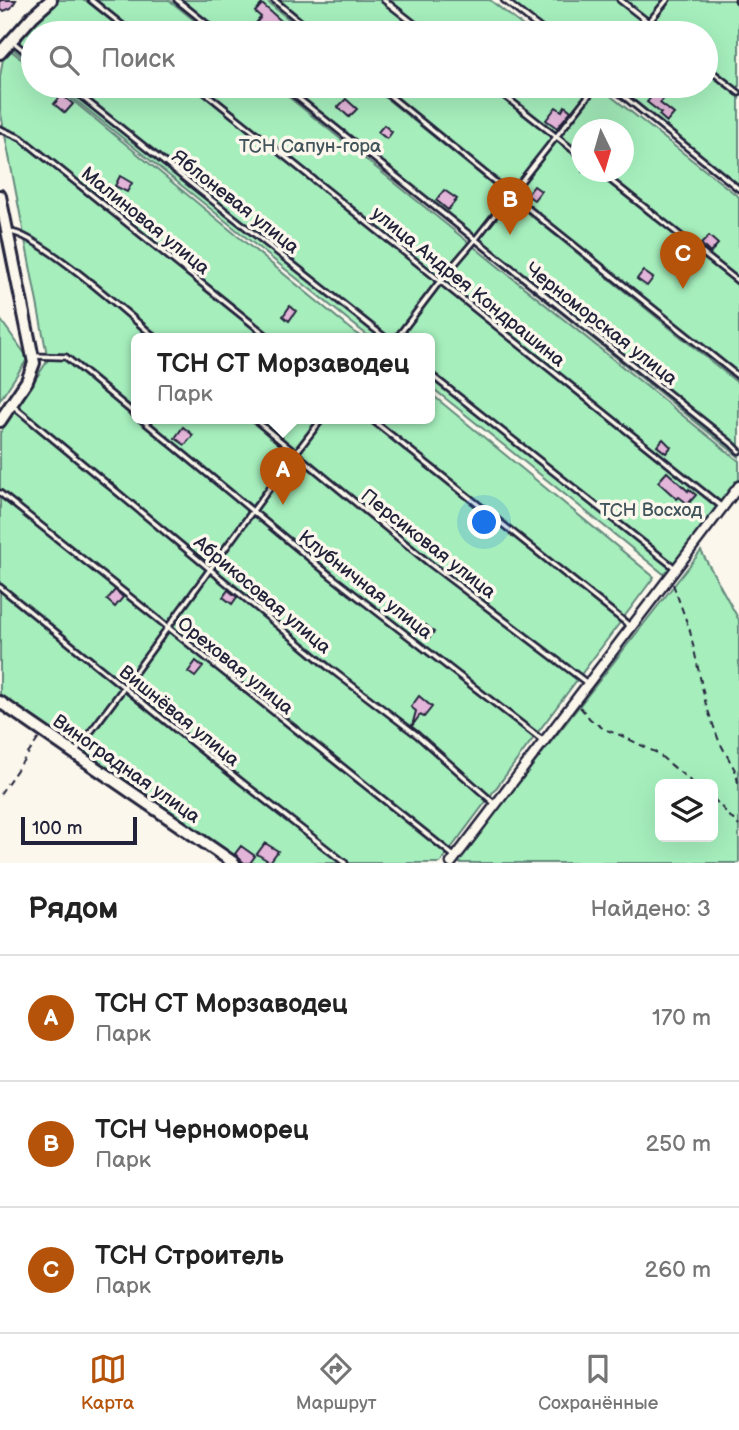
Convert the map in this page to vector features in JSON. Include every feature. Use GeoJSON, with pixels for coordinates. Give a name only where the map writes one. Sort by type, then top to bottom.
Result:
{"type":"FeatureCollection","features":[{"type":"Feature","properties":{"kind":"street"},"geometry":{"type":"LineString","coordinates":[[29,21],[51,0]]}},
{"type":"Feature","properties":{"kind":"street"},"geometry":{"type":"LineString","coordinates":[[0,53],[21,29]]}},
{"type":"Feature","properties":{"kind":"street"},"geometry":{"type":"LineString","coordinates":[[0,196],[33,356],[32,370],[0,421]]}},
{"type":"Feature","properties":{"kind":"street"},"geometry":{"type":"LineString","coordinates":[[453,860],[739,486]]}},
{"type":"Feature","properties":{"kind":"street","name":"Виноградная улица"},"geometry":{"type":"LineString","coordinates":[[0,702],[234,863]]}},
{"type":"Feature","properties":{"kind":"lane"},"geometry":{"type":"LineString","coordinates":[[91,0],[117,21]]}},
{"type":"Feature","properties":{"kind":"lane"},"geometry":{"type":"LineString","coordinates":[[177,0],[203,21]]}},
{"type":"Feature","properties":{"kind":"lane"},"geometry":{"type":"LineString","coordinates":[[274,0],[299,21]]}},
{"type":"Feature","properties":{"kind":"lane"},"geometry":{"type":"LineString","coordinates":[[384,0],[411,21]]}},
{"type":"Feature","properties":{"kind":"lane"},"geometry":{"type":"LineString","coordinates":[[504,0],[530,21]]}},
{"type":"Feature","properties":{"kind":"lane"},"geometry":{"type":"LineString","coordinates":[[620,0],[646,21]]}},
{"type":"Feature","properties":{"kind":"lane"},"geometry":{"type":"LineString","coordinates":[[651,21],[667,0]]}},
{"type":"Feature","properties":{"kind":"lane"},"geometry":{"type":"LineString","coordinates":[[10,40],[21,49]]}},
{"type":"Feature","properties":{"kind":"lane"},"geometry":{"type":"LineString","coordinates":[[718,76],[739,93]]}},
{"type":"Feature","properties":{"kind":"lane","name":"Яблоневая улица"},"geometry":{"type":"LineString","coordinates":[[83,98],[376,333]]}},
{"type":"Feature","properties":{"kind":"lane","name":"улица Андрея Кондрашина"},"geometry":{"type":"LineString","coordinates":[[212,98],[722,507]]}},
{"type":"Feature","properties":{"kind":"lane","name":"Черноморская улица"},"geometry":{"type":"LineString","coordinates":[[299,98],[739,451]]}},
{"type":"Feature","properties":{"kind":"lane"},"geometry":{"type":"LineString","coordinates":[[393,98],[739,377]]}},
{"type":"Feature","properties":{"kind":"lane"},"geometry":{"type":"LineString","coordinates":[[507,98],[571,149]]}},
{"type":"Feature","properties":{"kind":"lane"},"geometry":{"type":"LineString","coordinates":[[401,333],[587,98]]}},
{"type":"Feature","properties":{"kind":"lane"},"geometry":{"type":"LineString","coordinates":[[626,98],[739,189]]}},
{"type":"Feature","properties":{"kind":"lane","name":"Малиновая улица"},"geometry":{"type":"LineString","coordinates":[[0,129],[21,138],[264,333]]}},
{"type":"Feature","properties":{"kind":"lane"},"geometry":{"type":"LineString","coordinates":[[613,182],[739,282]]}},
{"type":"Feature","properties":{"kind":"lane"},"geometry":{"type":"LineString","coordinates":[[7,233],[16,232],[58,257],[150,333]]}},
{"type":"Feature","properties":{"kind":"lane"},"geometry":{"type":"LineString","coordinates":[[33,356],[66,357],[131,411]]}},
{"type":"Feature","properties":{"kind":"lane"},"geometry":{"type":"LineString","coordinates":[[435,378],[676,568]]}},
{"type":"Feature","properties":{"kind":"lane","name":"Абрикосовая улица"},"geometry":{"type":"LineString","coordinates":[[11,404],[328,667],[417,735],[497,805]]}},
{"type":"Feature","properties":{"kind":"lane","name":"Клубничная улица"},"geometry":{"type":"LineString","coordinates":[[147,424],[342,585],[543,742]]}},
{"type":"Feature","properties":{"kind":"lane","name":"Персиковая улица"},"geometry":{"type":"LineString","coordinates":[[260,424],[429,563],[589,684]]}},
{"type":"Feature","properties":{"kind":"lane"},"geometry":{"type":"LineString","coordinates":[[75,752],[317,424]]}},
{"type":"Feature","properties":{"kind":"lane"},"geometry":{"type":"LineString","coordinates":[[377,424],[632,628]]}},
{"type":"Feature","properties":{"kind":"lane","name":"Ореховая улица"},"geometry":{"type":"LineString","coordinates":[[0,493],[453,860]]}},
{"type":"Feature","properties":{"kind":"lane","name":"Вишнёвая улица"},"geometry":{"type":"LineString","coordinates":[[0,587],[345,863]]}},
{"type":"Feature","properties":{"kind":"path"},"geometry":{"type":"LineString","coordinates":[[669,577],[690,631],[706,705],[719,741],[739,776]]}},
{"type":"Feature","properties":{"kind":"path"},"geometry":{"type":"LineString","coordinates":[[574,702],[604,729],[657,753],[688,779]]}},
{"type":"Feature","properties":{"kind":"path"},"geometry":{"type":"LineString","coordinates":[[0,794],[43,731]]}},
{"type":"Feature","properties":{"kind":"path"},"geometry":{"type":"LineString","coordinates":[[736,772],[739,789]]}},
{"type":"Feature","properties":{"kind":"path"},"geometry":{"type":"LineString","coordinates":[[718,803],[739,826]]}},
{"type":"Feature","properties":{"kind":"green space"},"geometry":{"type":"Polygon","coordinates":[[[54,0],[85,0],[112,21],[31,21],[54,0]]]}},
{"type":"Feature","properties":{"kind":"green space"},"geometry":{"type":"Polygon","coordinates":[[[93,0],[169,0],[195,21],[120,21],[93,0]]]}},
{"type":"Feature","properties":{"kind":"green space"},"geometry":{"type":"Polygon","coordinates":[[[174,0],[265,0],[291,21],[200,21],[174,0]]]}},
{"type":"Feature","properties":{"kind":"green space"},"geometry":{"type":"Polygon","coordinates":[[[271,0],[490,0],[517,21],[297,21],[271,0]]]}},
{"type":"Feature","properties":{"kind":"green space"},"geometry":{"type":"Polygon","coordinates":[[[501,0],[739,0],[739,187],[625,98],[718,98],[718,21],[528,21],[501,0]]]}},
{"type":"Feature","properties":{"kind":"green space"},"geometry":{"type":"Polygon","coordinates":[[[21,30],[21,56],[6,44],[21,30]]]}},
{"type":"Feature","properties":{"kind":"green space"},"geometry":{"type":"Polygon","coordinates":[[[5,46],[21,59],[21,98],[70,98],[356,333],[131,333],[131,424],[435,424],[435,397],[654,577],[440,863],[224,863],[0,710],[0,433],[48,360],[0,109],[0,77],[5,46]]]}},
{"type":"Feature","properties":{"kind":"green space","name":"ТСН Восход"},"geometry":{"type":"Polygon","coordinates":[[[73,98],[207,98],[717,507],[665,575],[435,390],[435,333],[365,333],[73,98]]]}},
{"type":"Feature","properties":{"kind":"green space","name":"ТСН Сапун-гора"},"geometry":{"type":"Polygon","coordinates":[[[215,98],[290,98],[739,461],[739,481],[721,505],[215,98]]]}},
{"type":"Feature","properties":{"kind":"green space"},"geometry":{"type":"Polygon","coordinates":[[[295,98],[386,98],[739,384],[739,457],[295,98]]]}},
{"type":"Feature","properties":{"kind":"green space"},"geometry":{"type":"Polygon","coordinates":[[[392,98],[613,98],[739,197],[739,380],[392,98]]]}},
{"type":"Feature","properties":{"kind":"green space"},"geometry":{"type":"Polygon","coordinates":[[[0,319],[28,358],[0,400],[0,319]]]}},
{"type":"Feature","properties":{"kind":"green space"},"geometry":{"type":"Polygon","coordinates":[[[701,551],[739,620],[739,863],[456,863],[701,551]]]}},
{"type":"Feature","properties":{"kind":"building"},"geometry":{"type":"Polygon","coordinates":[[[0,0],[16,0],[11,8],[4,11],[0,10],[0,0]]]}},
{"type":"Feature","properties":{"kind":"building"},"geometry":{"type":"Polygon","coordinates":[[[262,4],[281,21],[258,21],[261,17],[255,12],[262,4]]]}},
{"type":"Feature","properties":{"kind":"building"},"geometry":{"type":"Polygon","coordinates":[[[59,98],[66,98],[73,104],[65,113],[54,104],[59,98]]]}},
{"type":"Feature","properties":{"kind":"building"},"geometry":{"type":"Polygon","coordinates":[[[650,98],[664,98],[660,103],[674,114],[667,122],[659,115],[661,113],[647,102],[650,98]]]}},
{"type":"Feature","properties":{"kind":"building"},"geometry":{"type":"Polygon","coordinates":[[[346,99],[357,109],[349,117],[338,107],[346,99]]]}},
{"type":"Feature","properties":{"kind":"building"},"geometry":{"type":"Polygon","coordinates":[[[565,106],[571,111],[557,128],[546,120],[556,107],[562,111],[565,106]]]}},
{"type":"Feature","properties":{"kind":"building"},"geometry":{"type":"Polygon","coordinates":[[[384,125],[392,132],[387,139],[378,132],[384,125]]]}},
{"type":"Feature","properties":{"kind":"building"},"geometry":{"type":"Polygon","coordinates":[[[120,176],[132,183],[127,192],[115,186],[120,176]]]}},
{"type":"Feature","properties":{"kind":"building"},"geometry":{"type":"Polygon","coordinates":[[[534,186],[541,191],[534,200],[527,195],[534,186]]]}},
{"type":"Feature","properties":{"kind":"building"},"geometry":{"type":"Polygon","coordinates":[[[444,190],[457,199],[448,210],[436,200],[444,190]]]}},
{"type":"Feature","properties":{"kind":"building"},"geometry":{"type":"Polygon","coordinates":[[[709,236],[718,244],[710,253],[701,244],[709,236]]]}},
{"type":"Feature","properties":{"kind":"building"},"geometry":{"type":"Polygon","coordinates":[[[643,271],[653,278],[647,286],[637,279],[643,271]]]}},
{"type":"Feature","properties":{"kind":"building"},"geometry":{"type":"Polygon","coordinates":[[[290,306],[296,311],[289,321],[283,316],[290,306]]]}},
{"type":"Feature","properties":{"kind":"building"},"geometry":{"type":"Polygon","coordinates":[[[183,427],[193,435],[185,445],[175,438],[183,427]]]}},
{"type":"Feature","properties":{"kind":"building"},"geometry":{"type":"Polygon","coordinates":[[[663,439],[671,447],[666,453],[657,446],[663,439]]]}},
{"type":"Feature","properties":{"kind":"building"},"geometry":{"type":"Polygon","coordinates":[[[667,472],[696,495],[688,504],[679,497],[677,499],[658,482],[667,472]]]}},
{"type":"Feature","properties":{"kind":"building"},"geometry":{"type":"Polygon","coordinates":[[[115,590],[123,597],[115,607],[107,600],[115,590]]]}},
{"type":"Feature","properties":{"kind":"building"},"geometry":{"type":"Polygon","coordinates":[[[228,590],[237,597],[232,604],[223,597],[228,590]]]}},
{"type":"Feature","properties":{"kind":"building"},"geometry":{"type":"Polygon","coordinates":[[[426,625],[434,632],[427,640],[419,633],[426,625]]]}},
{"type":"Feature","properties":{"kind":"building"},"geometry":{"type":"Polygon","coordinates":[[[196,661],[203,667],[195,677],[188,672],[196,661]]]}},
{"type":"Feature","properties":{"kind":"building"},"geometry":{"type":"Polygon","coordinates":[[[419,696],[432,707],[424,717],[420,715],[412,726],[416,711],[411,707],[419,696]]]}},
{"type":"Feature","properties":{"kind":"building"},"geometry":{"type":"Polygon","coordinates":[[[265,843],[278,851],[270,862],[257,854],[265,843]]]}},
{"type":"Feature","properties":{"kind":"building"},"geometry":{"type":"Polygon","coordinates":[[[241,846],[255,856],[250,863],[244,863],[235,854],[241,846]]]}},
{"type":"Feature","properties":{"kind":"place","name":"ТСН Черноморец"},"geometry":{"type":"Point","coordinates":[510,235]}},
{"type":"Feature","properties":{"kind":"place","name":"ТСН Строитель"},"geometry":{"type":"Point","coordinates":[683,289]}},
{"type":"Feature","properties":{"kind":"place","name":"ТСН СТ Морзаводец"},"geometry":{"type":"Point","coordinates":[283,505]}}]}
